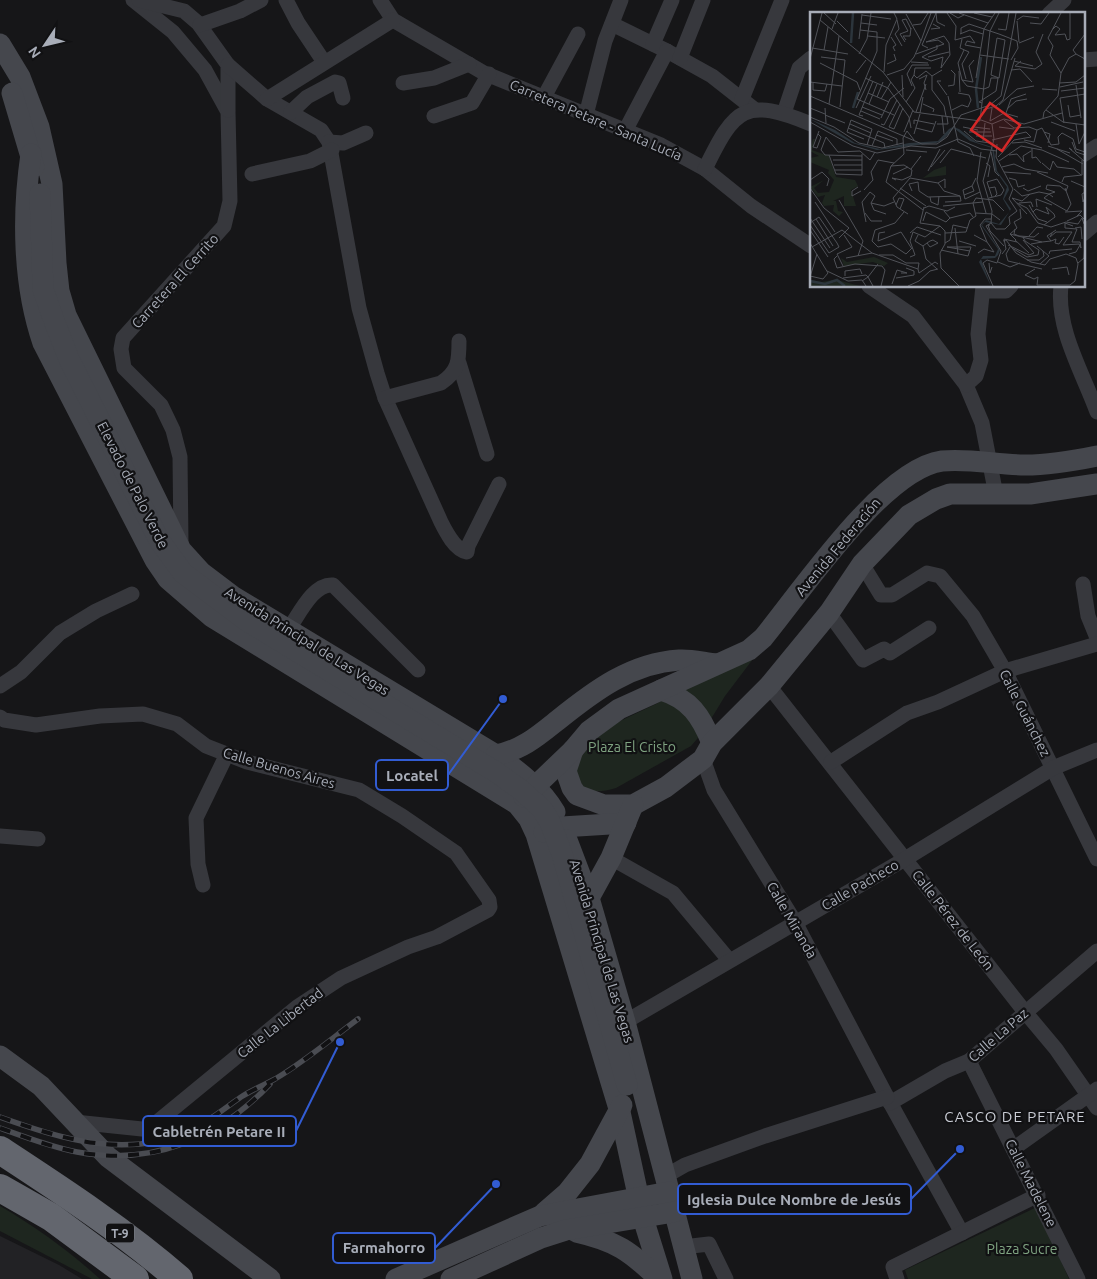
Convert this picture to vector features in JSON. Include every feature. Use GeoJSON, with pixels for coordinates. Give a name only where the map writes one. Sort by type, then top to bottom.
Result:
{"type":"FeatureCollection","features":[{"type":"Feature","properties":{"kind":"highway","name":"T-9"},"geometry":{"type":"LineString","coordinates":[[0,1150],[59,1189],[156,1259],[179,1279]]}},
{"type":"Feature","properties":{"kind":"highway","name":"T-9"},"geometry":{"type":"LineString","coordinates":[[0,1188],[51,1217],[135,1279]]}},
{"type":"Feature","properties":{"kind":"street","name":"Carretera El Cerrito"},"geometry":{"type":"LineString","coordinates":[[133,0],[173,32],[205,70],[228,112],[230,201],[224,226],[123,338],[121,349],[124,368],[161,405],[173,430],[180,457],[181,550]]}},
{"type":"Feature","properties":{"kind":"street"},"geometry":{"type":"LineString","coordinates":[[138,0],[184,11]]}},
{"type":"Feature","properties":{"kind":"street"},"geometry":{"type":"LineString","coordinates":[[170,0],[200,26],[228,66],[267,99],[321,130],[330,146],[359,308],[385,398],[441,522],[452,540],[463,552],[467,552],[468,546],[499,484]]}},
{"type":"Feature","properties":{"kind":"street"},"geometry":{"type":"LineString","coordinates":[[200,26],[240,11],[260,0]]}},
{"type":"Feature","properties":{"kind":"street"},"geometry":{"type":"LineString","coordinates":[[286,0],[298,23],[324,62]]}},
{"type":"Feature","properties":{"kind":"street","name":"Carretera Petare - Santa Lucía"},"geometry":{"type":"LineString","coordinates":[[380,0],[393,20],[469,64],[660,145],[706,169],[752,206],[810,245]]}},
{"type":"Feature","properties":{"kind":"street"},"geometry":{"type":"LineString","coordinates":[[586,115],[604,41],[621,0]]}},
{"type":"Feature","properties":{"kind":"street"},"geometry":{"type":"LineString","coordinates":[[667,51],[672,0]]}},
{"type":"Feature","properties":{"kind":"street"},"geometry":{"type":"LineString","coordinates":[[625,131],[667,51],[703,0]]}},
{"type":"Feature","properties":{"kind":"street"},"geometry":{"type":"LineString","coordinates":[[742,99],[782,0]]}},
{"type":"Feature","properties":{"kind":"street"},"geometry":{"type":"LineString","coordinates":[[1051,12],[1064,0]]}},
{"type":"Feature","properties":{"kind":"street"},"geometry":{"type":"LineString","coordinates":[[267,99],[393,20]]}},
{"type":"Feature","properties":{"kind":"street"},"geometry":{"type":"LineString","coordinates":[[612,24],[712,76],[754,109]]}},
{"type":"Feature","properties":{"kind":"street"},"geometry":{"type":"LineString","coordinates":[[544,97],[578,34]]}},
{"type":"Feature","properties":{"kind":"street","name":"Avenida Principal de Las Vegas"},"geometry":{"type":"LineString","coordinates":[[0,44],[20,77],[39,127],[38,153],[28,177],[27,244],[34,320],[42,343],[155,560],[168,579],[212,617],[517,804],[529,819],[536,834],[620,1112],[641,1208],[660,1279]]}},
{"type":"Feature","properties":{"kind":"street"},"geometry":{"type":"LineString","coordinates":[[784,113],[799,68],[810,59]]}},
{"type":"Feature","properties":{"kind":"street"},"geometry":{"type":"LineString","coordinates":[[1084,60],[1097,59]]}},
{"type":"Feature","properties":{"kind":"street"},"geometry":{"type":"LineString","coordinates":[[403,83],[434,78],[469,64]]}},
{"type":"Feature","properties":{"kind":"street"},"geometry":{"type":"LineString","coordinates":[[228,66],[228,112]]}},
{"type":"Feature","properties":{"kind":"street","name":"Avenida Principal de Las Vegas"},"geometry":{"type":"LineString","coordinates":[[0,68],[52,184],[60,291],[66,315],[181,550],[201,572],[234,597],[496,755],[516,769],[553,809],[562,827],[588,898],[625,1022],[692,1279]]}},
{"type":"Feature","properties":{"kind":"street"},"geometry":{"type":"LineString","coordinates":[[434,116],[472,103],[489,74]]}},
{"type":"Feature","properties":{"kind":"street"},"geometry":{"type":"LineString","coordinates":[[290,112],[307,97],[335,82],[339,83],[343,98]]}},
{"type":"Feature","properties":{"kind":"street"},"geometry":{"type":"LineString","coordinates":[[706,169],[722,133],[741,115],[754,109],[776,110],[810,124]]}},
{"type":"Feature","properties":{"kind":"street"},"geometry":{"type":"LineString","coordinates":[[252,174],[310,162],[330,146],[366,134]]}},
{"type":"Feature","properties":{"kind":"street"},"geometry":{"type":"LineString","coordinates":[[1084,154],[1097,146]]}},
{"type":"Feature","properties":{"kind":"street","name":"Elevado de Palo Verde"},"geometry":{"type":"LineString","coordinates":[[38,153],[43,290],[69,359],[159,540],[184,573],[247,621],[496,772],[539,805],[550,822],[562,854],[627,1085],[650,1113]]}},
{"type":"Feature","properties":{"kind":"street"},"geometry":{"type":"LineString","coordinates":[[1084,233],[1097,222]]}},
{"type":"Feature","properties":{"kind":"street"},"geometry":{"type":"LineString","coordinates":[[872,288],[913,316],[966,386],[982,423],[996,495]]}},
{"type":"Feature","properties":{"kind":"street"},"geometry":{"type":"LineString","coordinates":[[966,386],[976,376],[981,360],[978,334],[983,289],[1006,291],[1009,288]]}},
{"type":"Feature","properties":{"kind":"street"},"geometry":{"type":"LineString","coordinates":[[1061,288],[1061,312],[1069,341],[1097,412]]}},
{"type":"Feature","properties":{"kind":"street"},"geometry":{"type":"LineString","coordinates":[[459,341],[460,363],[487,454]]}},
{"type":"Feature","properties":{"kind":"street"},"geometry":{"type":"LineString","coordinates":[[385,398],[441,383],[447,379],[460,363]]}},
{"type":"Feature","properties":{"kind":"street","name":"Avenida Federación"},"geometry":{"type":"LineString","coordinates":[[661,690],[749,650],[763,638],[874,502],[895,484],[919,468],[941,461],[1026,465],[1058,464],[1097,456]]}},
{"type":"Feature","properties":{"kind":"street"},"geometry":{"type":"LineString","coordinates":[[536,834],[629,814],[666,787],[708,751],[769,686],[829,614],[862,564],[909,515],[936,499],[950,494],[1030,494],[1097,484]]}},
{"type":"Feature","properties":{"kind":"street","name":"Calle Guánchez"},"geometry":{"type":"LineString","coordinates":[[862,564],[881,595],[886,596],[892,595],[927,573],[940,576],[973,616],[1005,671],[1097,859]]}},
{"type":"Feature","properties":{"kind":"street"},"geometry":{"type":"LineString","coordinates":[[288,630],[317,589],[324,584],[333,585],[418,670]]}},
{"type":"Feature","properties":{"kind":"street"},"geometry":{"type":"LineString","coordinates":[[1083,584],[1088,616],[1097,638]]}},
{"type":"Feature","properties":{"kind":"street"},"geometry":{"type":"LineString","coordinates":[[0,686],[22,672],[60,633],[96,611],[132,594]]}},
{"type":"Feature","properties":{"kind":"street"},"geometry":{"type":"LineString","coordinates":[[829,614],[858,657],[863,660],[884,649],[890,653],[929,628]]}},
{"type":"Feature","properties":{"kind":"street"},"geometry":{"type":"LineString","coordinates":[[830,762],[907,713],[938,702],[1005,671],[1097,644]]}},
{"type":"Feature","properties":{"kind":"street"},"geometry":{"type":"LineString","coordinates":[[496,755],[521,748],[575,707],[630,671],[649,664],[681,660],[717,664]]}},
{"type":"Feature","properties":{"kind":"street","name":"Calle Pérez de León"},"geometry":{"type":"LineString","coordinates":[[769,686],[1094,1097]]}},
{"type":"Feature","properties":{"kind":"street"},"geometry":{"type":"LineString","coordinates":[[517,804],[533,786],[573,750],[589,731],[620,709],[661,690],[687,702],[701,718],[708,751]]}},
{"type":"Feature","properties":{"kind":"street","name":"Calle Buenos Aires"},"geometry":{"type":"LineString","coordinates":[[0,717],[4,720],[36,725],[100,716],[142,714],[177,724],[206,746],[247,762],[359,790],[402,816],[456,853],[490,900],[490,907]]}},
{"type":"Feature","properties":{"kind":"street"},"geometry":{"type":"LineString","coordinates":[[573,750],[566,771],[568,779],[577,795],[629,814]]}},
{"type":"Feature","properties":{"kind":"street","name":"Calle Pacheco"},"geometry":{"type":"LineString","coordinates":[[625,1022],[905,859],[1053,768],[1097,750]]}},
{"type":"Feature","properties":{"kind":"street","name":"Calle Miranda"},"geometry":{"type":"LineString","coordinates":[[708,751],[714,790],[795,922],[888,1100],[962,1233]]}},
{"type":"Feature","properties":{"kind":"street"},"geometry":{"type":"LineString","coordinates":[[203,885],[198,864],[196,818],[227,754]]}},
{"type":"Feature","properties":{"kind":"street"},"geometry":{"type":"LineString","coordinates":[[588,898],[611,858],[629,814]]}},
{"type":"Feature","properties":{"kind":"street"},"geometry":{"type":"LineString","coordinates":[[0,836],[38,838]]}},
{"type":"Feature","properties":{"kind":"street"},"geometry":{"type":"LineString","coordinates":[[611,858],[673,893],[729,960]]}},
{"type":"Feature","properties":{"kind":"street","name":"Calle La Libertad"},"geometry":{"type":"LineString","coordinates":[[75,1122],[142,1129],[150,1128],[182,1104],[253,1041],[304,1002],[342,978],[437,937],[488,910],[490,907]]}},
{"type":"Feature","properties":{"kind":"street","name":"Calle La Paz"},"geometry":{"type":"LineString","coordinates":[[669,1194],[685,1165],[765,1136],[888,1100],[969,1061],[1097,951]]}},
{"type":"Feature","properties":{"kind":"street"},"geometry":{"type":"LineString","coordinates":[[0,1056],[41,1086],[108,1157],[270,1279]]}},
{"type":"Feature","properties":{"kind":"street","name":"Calle Madelene"},"geometry":{"type":"LineString","coordinates":[[969,1061],[1038,1195],[1078,1279]]}},
{"type":"Feature","properties":{"kind":"street"},"geometry":{"type":"LineString","coordinates":[[540,1216],[567,1193],[590,1164],[620,1112],[627,1085]]}},
{"type":"Feature","properties":{"kind":"street"},"geometry":{"type":"LineString","coordinates":[[1013,1149],[1094,1097]]}},
{"type":"Feature","properties":{"kind":"street"},"geometry":{"type":"LineString","coordinates":[[451,1279],[541,1238],[641,1208],[669,1194]]}},
{"type":"Feature","properties":{"kind":"street"},"geometry":{"type":"LineString","coordinates":[[895,1273],[962,1233],[1038,1195]]}},
{"type":"Feature","properties":{"kind":"street"},"geometry":{"type":"LineString","coordinates":[[396,1279],[540,1216],[578,1207],[641,1208]]}},
{"type":"Feature","properties":{"kind":"street"},"geometry":{"type":"LineString","coordinates":[[566,1230],[616,1244],[635,1256],[660,1279]]}},
{"type":"Feature","properties":{"kind":"street"},"geometry":{"type":"LineString","coordinates":[[683,1247],[709,1244],[726,1279]]}},
{"type":"Feature","properties":{"kind":"shaded area"},"geometry":{"type":"Polygon","coordinates":[[[0,1236],[59,1265],[82,1279],[0,1279],[0,1236]]]}},
{"type":"Feature","properties":{"kind":"green space","name":"Plaza El Cristo"},"geometry":{"type":"Polygon","coordinates":[[[753,659],[725,696],[703,732],[691,746],[616,788],[592,791],[571,779],[578,752],[618,722],[656,704],[693,683],[753,659]]]}},
{"type":"Feature","properties":{"kind":"green space"},"geometry":{"type":"Polygon","coordinates":[[[0,1206],[52,1240],[100,1279],[92,1279],[0,1231],[0,1206]]]}},
{"type":"Feature","properties":{"kind":"green space","name":"Plaza Sucre"},"geometry":{"type":"Polygon","coordinates":[[[1037,1207],[1069,1279],[908,1279],[905,1270],[1037,1207]]]}},
{"type":"Feature","properties":{"kind":"railway"},"geometry":{"type":"LineString","coordinates":[[0,1117],[47,1133],[95,1143],[143,1144],[167,1139],[191,1130],[211,1119],[241,1097],[275,1079],[307,1058],[358,1019]]}},
{"type":"Feature","properties":{"kind":"railway"},"geometry":{"type":"LineString","coordinates":[[0,1128],[48,1145],[77,1152],[132,1155],[158,1151],[182,1144],[229,1120],[270,1084]]}},
{"type":"Feature","properties":{"kind":"place","name":"Locatel"},"geometry":{"type":"Point","coordinates":[503,699]}},
{"type":"Feature","properties":{"kind":"place","name":"Cabletrén Petare II"},"geometry":{"type":"Point","coordinates":[340,1042]}},
{"type":"Feature","properties":{"kind":"place","name":"Iglesia Dulce Nombre de Jesús"},"geometry":{"type":"Point","coordinates":[960,1149]}},
{"type":"Feature","properties":{"kind":"place","name":"Farmahorro"},"geometry":{"type":"Point","coordinates":[496,1184]}},
{"type":"Feature","properties":{"kind":"district","name":"CASCO DE PETARE"},"geometry":{"type":"Point","coordinates":[1015,1116]}}]}
